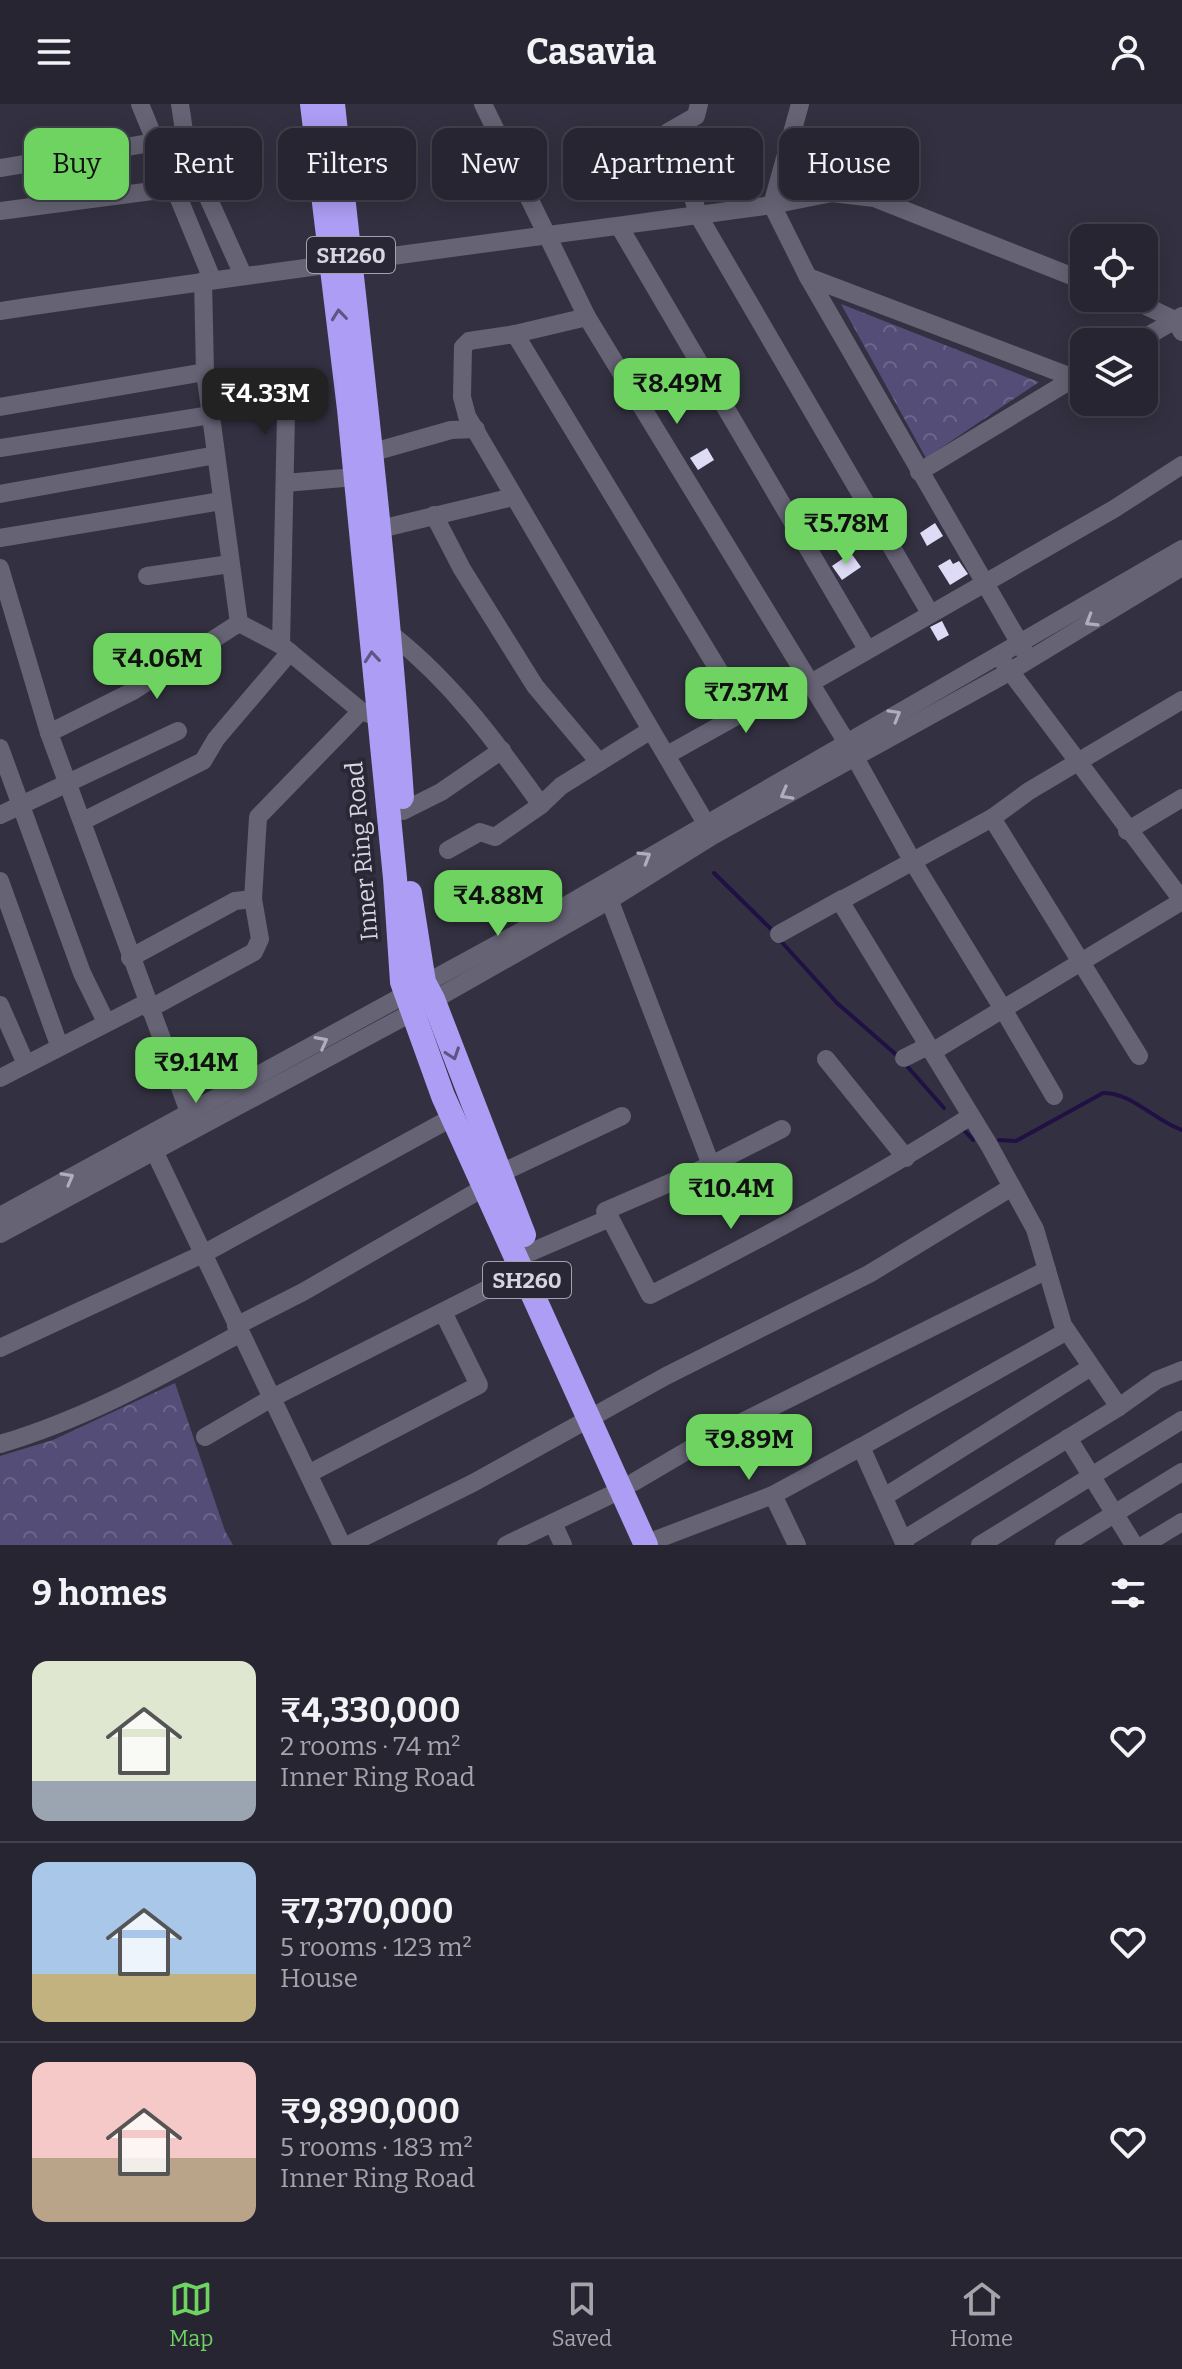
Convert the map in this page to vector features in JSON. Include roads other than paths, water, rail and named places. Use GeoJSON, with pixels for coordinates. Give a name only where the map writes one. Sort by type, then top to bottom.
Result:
{"type":"FeatureCollection","features":[{"type":"Feature","properties":{"kind":"highway","name":"Inner Ring Road"},"geometry":{"type":"LineString","coordinates":[[312,104],[343,264],[370,453],[376,530],[391,634],[418,997],[527,1262],[655,1543]]}},
{"type":"Feature","properties":{"kind":"highway","name":"Inner Ring Road"},"geometry":{"type":"LineString","coordinates":[[333,104],[343,264],[341,478],[370,714],[418,997],[453,1117],[492,1181]]}},
{"type":"Feature","properties":{"kind":"street"},"geometry":{"type":"LineString","coordinates":[[140,104],[150,128]]}},
{"type":"Feature","properties":{"kind":"street"},"geometry":{"type":"LineString","coordinates":[[180,104],[187,151],[243,275]]}},
{"type":"Feature","properties":{"kind":"street"},"geometry":{"type":"LineString","coordinates":[[483,104],[544,235],[587,317],[850,749],[913,862],[1054,1096]]}},
{"type":"Feature","properties":{"kind":"street"},"geometry":{"type":"LineString","coordinates":[[699,104],[696,116],[668,132],[684,165],[698,215],[930,613]]}},
{"type":"Feature","properties":{"kind":"street"},"geometry":{"type":"LineString","coordinates":[[800,104],[772,205],[808,277],[1024,651]]}},
{"type":"Feature","properties":{"kind":"street"},"geometry":{"type":"LineString","coordinates":[[0,168],[145,144]]}},
{"type":"Feature","properties":{"kind":"street"},"geometry":{"type":"LineString","coordinates":[[0,211],[145,192]]}},
{"type":"Feature","properties":{"kind":"street"},"geometry":{"type":"LineString","coordinates":[[0,311],[243,275],[772,205],[832,193],[874,198],[1070,275]]}},
{"type":"Feature","properties":{"kind":"street"},"geometry":{"type":"LineString","coordinates":[[179,200],[208,280],[206,379],[239,623]]}},
{"type":"Feature","properties":{"kind":"street"},"geometry":{"type":"LineString","coordinates":[[619,226],[867,649]]}},
{"type":"Feature","properties":{"kind":"street"},"geometry":{"type":"LineString","coordinates":[[808,277],[1070,372]]}},
{"type":"Feature","properties":{"kind":"street"},"geometry":{"type":"LineString","coordinates":[[1158,312],[1180,323]]}},
{"type":"Feature","properties":{"kind":"street"},"geometry":{"type":"LineString","coordinates":[[587,317],[469,341],[463,347],[462,397],[513,497],[709,829]]}},
{"type":"Feature","properties":{"kind":"street"},"geometry":{"type":"LineString","coordinates":[[1158,333],[1180,323]]}},
{"type":"Feature","properties":{"kind":"street"},"geometry":{"type":"LineString","coordinates":[[515,334],[744,712]]}},
{"type":"Feature","properties":{"kind":"street"},"geometry":{"type":"LineString","coordinates":[[0,407],[206,379],[271,383],[286,415],[286,649],[216,739],[203,761],[83,821]]}},
{"type":"Feature","properties":{"kind":"street"},"geometry":{"type":"LineString","coordinates":[[919,472],[1070,380]]}},
{"type":"Feature","properties":{"kind":"street"},"geometry":{"type":"LineString","coordinates":[[0,448],[211,415]]}},
{"type":"Feature","properties":{"kind":"street"},"geometry":{"type":"LineString","coordinates":[[370,453],[451,430],[476,429]]}},
{"type":"Feature","properties":{"kind":"street"},"geometry":{"type":"LineString","coordinates":[[0,494],[216,455]]}},
{"type":"Feature","properties":{"kind":"street"},"geometry":{"type":"LineString","coordinates":[[667,755],[744,712],[809,684],[1182,465]]}},
{"type":"Feature","properties":{"kind":"street"},"geometry":{"type":"LineString","coordinates":[[285,483],[341,478]]}},
{"type":"Feature","properties":{"kind":"street"},"geometry":{"type":"LineString","coordinates":[[376,530],[513,497]]}},
{"type":"Feature","properties":{"kind":"street"},"geometry":{"type":"LineString","coordinates":[[0,538],[221,501]]}},
{"type":"Feature","properties":{"kind":"street"},"geometry":{"type":"LineString","coordinates":[[434,515],[462,569],[535,686],[599,762]]}},
{"type":"Feature","properties":{"kind":"street"},"geometry":{"type":"LineString","coordinates":[[418,997],[604,882],[709,829],[1004,664],[1182,549]]}},
{"type":"Feature","properties":{"kind":"street"},"geometry":{"type":"LineString","coordinates":[[147,576],[230,564]]}},
{"type":"Feature","properties":{"kind":"street"},"geometry":{"type":"LineString","coordinates":[[1024,651],[1182,567]]}},
{"type":"Feature","properties":{"kind":"street"},"geometry":{"type":"LineString","coordinates":[[0,568],[49,733],[192,1122]]}},
{"type":"Feature","properties":{"kind":"street"},"geometry":{"type":"LineString","coordinates":[[0,1078],[59,1045],[147,1006],[254,952],[260,939],[253,899],[258,817],[370,714],[286,649],[239,623]]}},
{"type":"Feature","properties":{"kind":"street"},"geometry":{"type":"LineString","coordinates":[[49,733],[133,691],[239,623]]}},
{"type":"Feature","properties":{"kind":"street"},"geometry":{"type":"LineString","coordinates":[[391,634],[425,660],[479,719],[541,805]]}},
{"type":"Feature","properties":{"kind":"street"},"geometry":{"type":"LineString","coordinates":[[904,1058],[930,1049],[1003,1009],[1182,901],[1004,664]]}},
{"type":"Feature","properties":{"kind":"street"},"geometry":{"type":"LineString","coordinates":[[779,934],[992,818],[1182,700]]}},
{"type":"Feature","properties":{"kind":"street"},"geometry":{"type":"LineString","coordinates":[[448,850],[480,832],[495,837],[541,805],[561,786],[651,730]]}},
{"type":"Feature","properties":{"kind":"street"},"geometry":{"type":"LineString","coordinates":[[0,815],[178,731]]}},
{"type":"Feature","properties":{"kind":"street"},"geometry":{"type":"LineString","coordinates":[[0,748],[82,973],[106,1022]]}},
{"type":"Feature","properties":{"kind":"street"},"geometry":{"type":"LineString","coordinates":[[403,811],[441,792],[502,750]]}},
{"type":"Feature","properties":{"kind":"street"},"geometry":{"type":"LineString","coordinates":[[1127,831],[1182,798]]}},
{"type":"Feature","properties":{"kind":"street"},"geometry":{"type":"LineString","coordinates":[[992,818],[1139,1056]]}},
{"type":"Feature","properties":{"kind":"street"},"geometry":{"type":"LineString","coordinates":[[0,1216],[192,1122],[418,997],[608,901],[709,829]]}},
{"type":"Feature","properties":{"kind":"street"},"geometry":{"type":"LineString","coordinates":[[0,881],[59,1045]]}},
{"type":"Feature","properties":{"kind":"street"},"geometry":{"type":"LineString","coordinates":[[604,882],[608,901],[711,1165]]}},
{"type":"Feature","properties":{"kind":"street"},"geometry":{"type":"LineString","coordinates":[[130,958],[235,901],[253,899]]}},
{"type":"Feature","properties":{"kind":"street"},"geometry":{"type":"LineString","coordinates":[[842,899],[1035,1229],[1067,1331],[1119,1407]]}},
{"type":"Feature","properties":{"kind":"street"},"geometry":{"type":"LineString","coordinates":[[0,1005],[25,1062]]}},
{"type":"Feature","properties":{"kind":"street"},"geometry":{"type":"LineString","coordinates":[[826,1059],[906,1158]]}},
{"type":"Feature","properties":{"kind":"street"},"geometry":{"type":"LineString","coordinates":[[0,1444],[43,1432],[126,1395],[492,1181],[622,1116]]}},
{"type":"Feature","properties":{"kind":"street"},"geometry":{"type":"LineString","coordinates":[[782,1129],[711,1165],[605,1211],[650,1295],[772,1233],[906,1158],[971,1116]]}},
{"type":"Feature","properties":{"kind":"street"},"geometry":{"type":"LineString","coordinates":[[0,1348],[205,1253],[453,1117]]}},
{"type":"Feature","properties":{"kind":"street"},"geometry":{"type":"LineString","coordinates":[[151,1143],[205,1253],[270,1399],[345,1545],[473,1483],[597,1413],[869,1274],[1012,1187]]}},
{"type":"Feature","properties":{"kind":"street"},"geometry":{"type":"LineString","coordinates":[[0,1234],[151,1143]]}},
{"type":"Feature","properties":{"kind":"street"},"geometry":{"type":"LineString","coordinates":[[205,1437],[270,1399],[443,1312],[610,1218]]}},
{"type":"Feature","properties":{"kind":"street"},"geometry":{"type":"LineString","coordinates":[[506,1545],[628,1486],[702,1442],[1047,1270]]}},
{"type":"Feature","properties":{"kind":"street"},"geometry":{"type":"LineString","coordinates":[[310,1473],[479,1385],[443,1312]]}},
{"type":"Feature","properties":{"kind":"street"},"geometry":{"type":"LineString","coordinates":[[655,1543],[773,1495],[1067,1331]]}},
{"type":"Feature","properties":{"kind":"street"},"geometry":{"type":"LineString","coordinates":[[884,1497],[1091,1367]]}},
{"type":"Feature","properties":{"kind":"street"},"geometry":{"type":"LineString","coordinates":[[861,1447],[904,1542],[1157,1380],[1182,1370]]}},
{"type":"Feature","properties":{"kind":"street"},"geometry":{"type":"LineString","coordinates":[[980,1545],[1182,1420]]}},
{"type":"Feature","properties":{"kind":"street"},"geometry":{"type":"LineString","coordinates":[[1068,1438],[1134,1545]]}},
{"type":"Feature","properties":{"kind":"street"},"geometry":{"type":"LineString","coordinates":[[1064,1545],[1182,1472]]}},
{"type":"Feature","properties":{"kind":"street"},"geometry":{"type":"LineString","coordinates":[[773,1495],[797,1545]]}},
{"type":"Feature","properties":{"kind":"street"},"geometry":{"type":"LineString","coordinates":[[1144,1545],[1182,1522]]}},
{"type":"Feature","properties":{"kind":"street"},"geometry":{"type":"LineString","coordinates":[[553,1523],[563,1545]]}},
{"type":"Feature","properties":{"kind":"waterway"},"geometry":{"type":"LineString","coordinates":[[714,873],[773,931]]}},
{"type":"Feature","properties":{"kind":"waterway"},"geometry":{"type":"LineString","coordinates":[[778,938],[837,1003],[900,1058]]}},
{"type":"Feature","properties":{"kind":"waterway"},"geometry":{"type":"LineString","coordinates":[[906,1065],[944,1108]]}},
{"type":"Feature","properties":{"kind":"waterway"},"geometry":{"type":"LineString","coordinates":[[999,1140],[1016,1141],[1103,1093],[1123,1097],[1182,1130]]}},
{"type":"Feature","properties":{"kind":"waterway"},"geometry":{"type":"LineString","coordinates":[[961,1127],[973,1140]]}}]}
